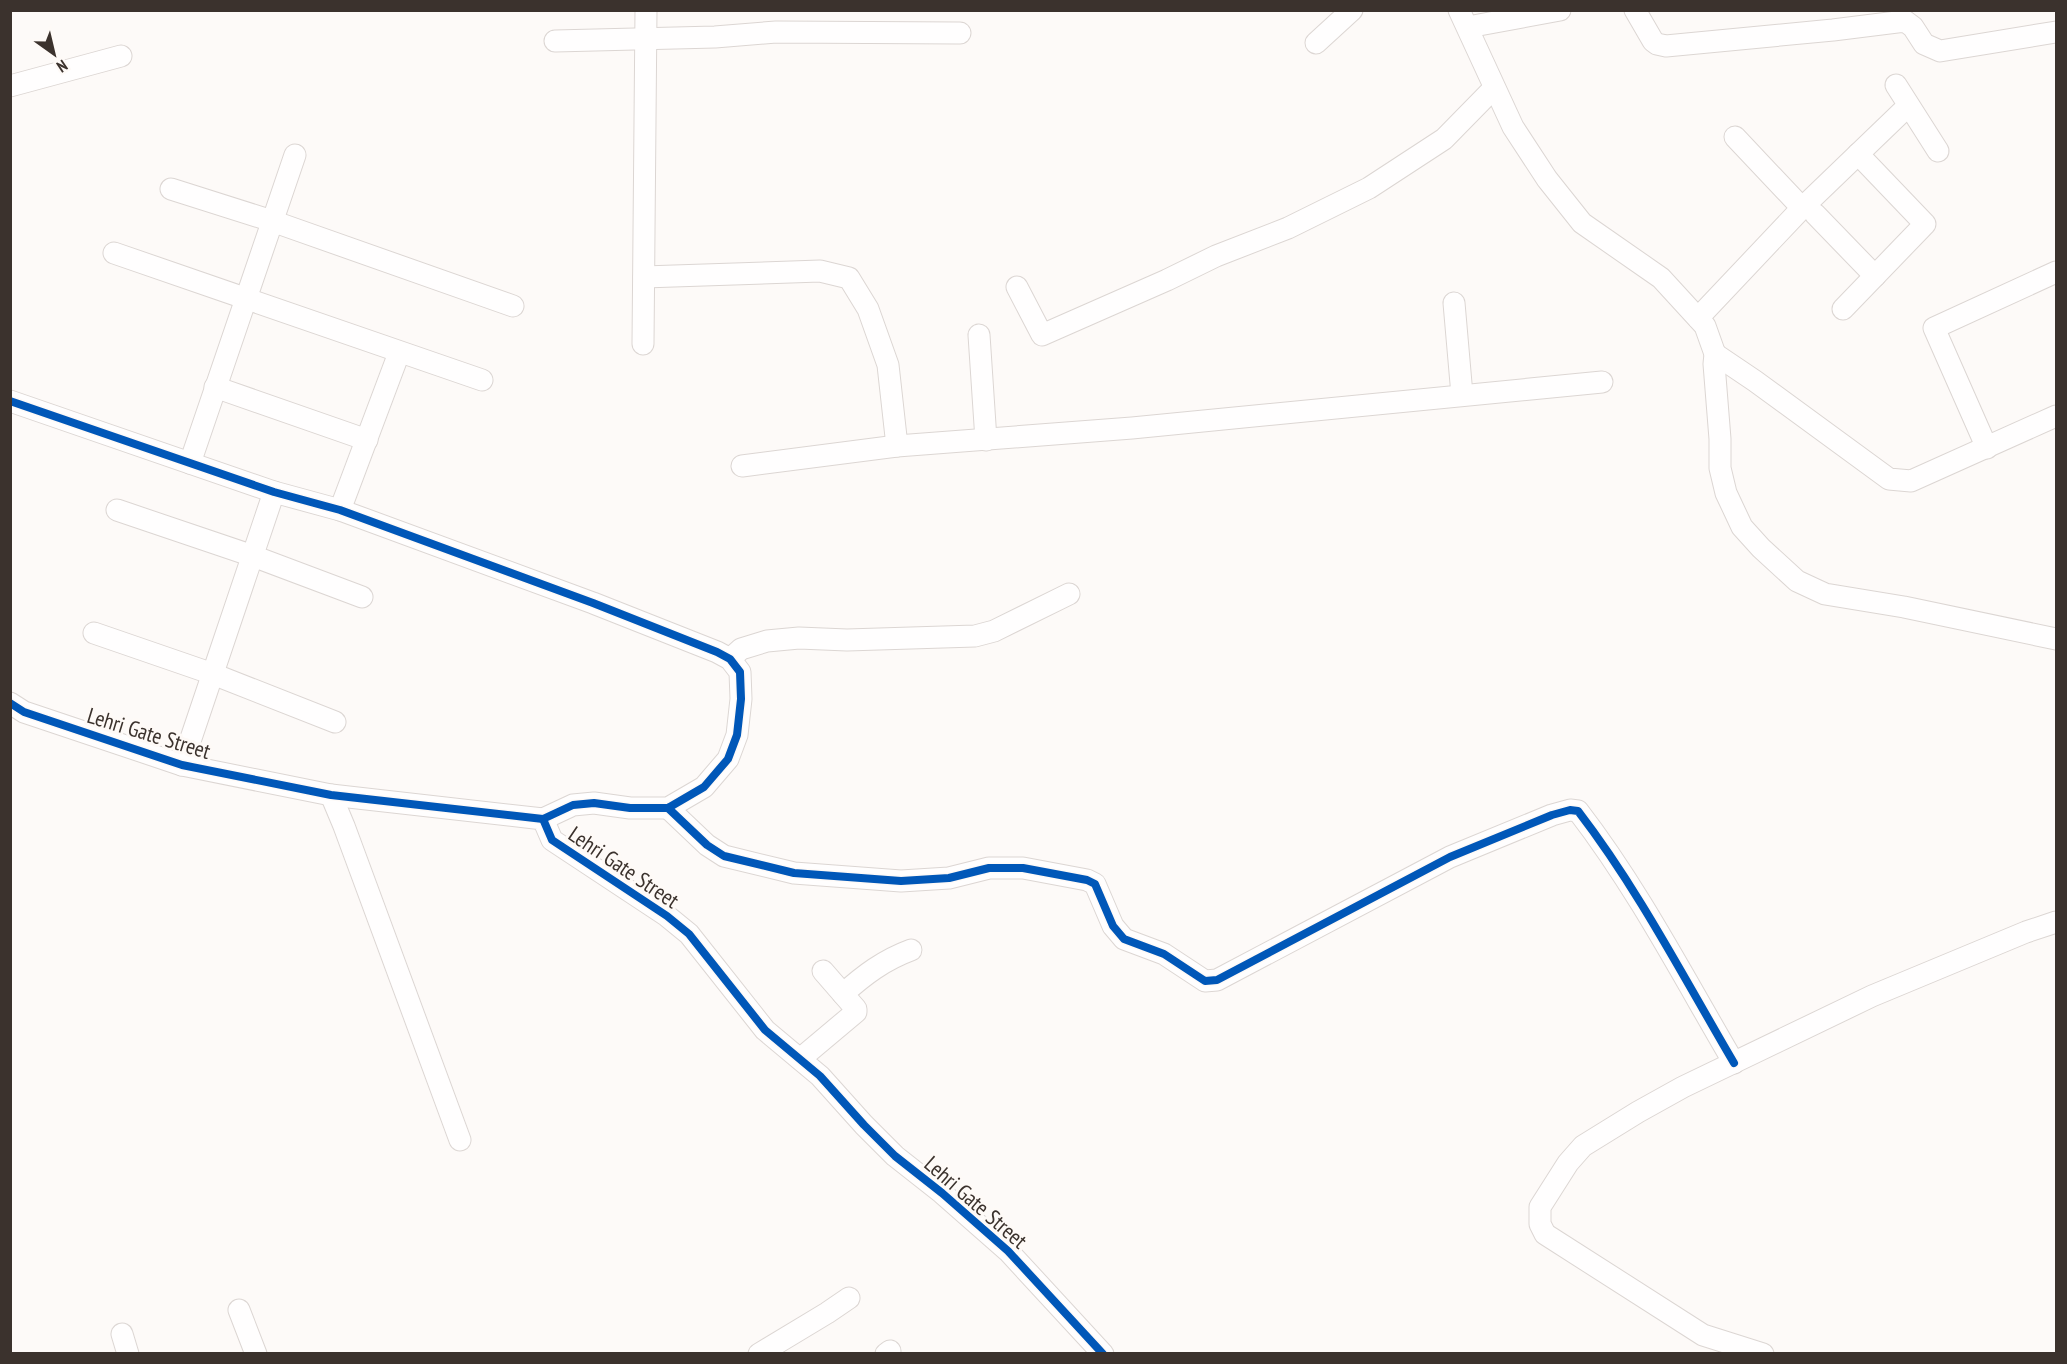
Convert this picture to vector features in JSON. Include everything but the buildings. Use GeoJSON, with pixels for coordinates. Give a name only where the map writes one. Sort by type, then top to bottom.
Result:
{"type":"FeatureCollection","features":[{"type":"Feature","properties":{"kind":"street"},"geometry":{"type":"LineString","coordinates":[[643,344],[646,10]]}},
{"type":"Feature","properties":{"kind":"street"},"geometry":{"type":"LineString","coordinates":[[1560,10],[1463,19],[1513,127],[1547,179],[1582,223],[1661,278],[1705,326],[1715,354],[1720,468],[1726,493],[1742,527],[1797,581],[1825,594],[1904,607],[2056,639]]}},
{"type":"Feature","properties":{"kind":"street"},"geometry":{"type":"LineString","coordinates":[[1635,10],[1653,41],[1666,46],[1905,21],[1913,27],[1924,44],[1940,51],[2056,32]]}},
{"type":"Feature","properties":{"kind":"street"},"geometry":{"type":"LineString","coordinates":[[1316,43],[1350,11]]}},
{"type":"Feature","properties":{"kind":"street"},"geometry":{"type":"LineString","coordinates":[[555,41],[715,37],[776,32],[960,33]]}},
{"type":"Feature","properties":{"kind":"street"},"geometry":{"type":"LineString","coordinates":[[10,86],[121,56]]}},
{"type":"Feature","properties":{"kind":"street"},"geometry":{"type":"LineString","coordinates":[[1896,85],[1938,151]]}},
{"type":"Feature","properties":{"kind":"street"},"geometry":{"type":"LineString","coordinates":[[1017,287],[1042,335],[1216,256],[1288,228],[1369,188],[1444,140],[1494,87]]}},
{"type":"Feature","properties":{"kind":"street"},"geometry":{"type":"LineString","coordinates":[[1698,318],[1809,211],[1858,154],[1908,106]]}},
{"type":"Feature","properties":{"kind":"street"},"geometry":{"type":"LineString","coordinates":[[1735,136],[1875,276]]}},
{"type":"Feature","properties":{"kind":"street"},"geometry":{"type":"LineString","coordinates":[[190,463],[295,154]]}},
{"type":"Feature","properties":{"kind":"street"},"geometry":{"type":"LineString","coordinates":[[1843,309],[1925,224],[1858,154]]}},
{"type":"Feature","properties":{"kind":"street"},"geometry":{"type":"LineString","coordinates":[[171,189],[272,221],[513,306]]}},
{"type":"Feature","properties":{"kind":"street"},"geometry":{"type":"LineString","coordinates":[[114,253],[482,380]]}},
{"type":"Feature","properties":{"kind":"street"},"geometry":{"type":"LineString","coordinates":[[644,277],[820,271],[849,278],[867,309],[888,365],[897,446]]}},
{"type":"Feature","properties":{"kind":"street"},"geometry":{"type":"LineString","coordinates":[[1987,448],[1934,328],[2056,272]]}},
{"type":"Feature","properties":{"kind":"street"},"geometry":{"type":"LineString","coordinates":[[1454,303],[1462,395]]}},
{"type":"Feature","properties":{"kind":"street"},"geometry":{"type":"LineString","coordinates":[[979,335],[986,440]]}},
{"type":"Feature","properties":{"kind":"street"},"geometry":{"type":"LineString","coordinates":[[340,510],[399,352]]}},
{"type":"Feature","properties":{"kind":"street"},"geometry":{"type":"LineString","coordinates":[[1715,354],[1889,479],[1911,481],[2056,416]]}},
{"type":"Feature","properties":{"kind":"street"},"geometry":{"type":"LineString","coordinates":[[742,466],[897,446],[1132,429],[1602,382]]}},
{"type":"Feature","properties":{"kind":"street"},"geometry":{"type":"LineString","coordinates":[[215,387],[367,440]]}},
{"type":"Feature","properties":{"kind":"street"},"geometry":{"type":"LineString","coordinates":[[10,401],[274,492],[340,510],[593,603],[730,659],[740,672],[741,699],[737,735],[728,759],[704,787],[668,808],[630,808],[594,803],[573,804],[543,819]]}},
{"type":"Feature","properties":{"kind":"street"},"geometry":{"type":"LineString","coordinates":[[182,765],[274,492]]}},
{"type":"Feature","properties":{"kind":"street"},"geometry":{"type":"LineString","coordinates":[[117,510],[253,556],[362,597]]}},
{"type":"Feature","properties":{"kind":"street"},"geometry":{"type":"LineString","coordinates":[[730,659],[741,649],[767,641],[975,636],[994,631],[1069,594]]}},
{"type":"Feature","properties":{"kind":"street"},"geometry":{"type":"LineString","coordinates":[[94,633],[213,674],[335,722]]}},
{"type":"Feature","properties":{"kind":"street","name":"Lehri Gate Street"},"geometry":{"type":"LineString","coordinates":[[10,703],[24,712],[182,765],[331,795],[543,819],[552,840],[667,916],[689,934],[765,1030],[820,1076],[895,1156],[934,1186],[1008,1251],[1103,1353]]}},
{"type":"Feature","properties":{"kind":"street"},"geometry":{"type":"LineString","coordinates":[[331,795],[460,1140]]}},
{"type":"Feature","properties":{"kind":"street"},"geometry":{"type":"LineString","coordinates":[[668,808],[706,845],[724,856],[794,873],[902,881],[949,878],[989,868],[1023,868],[1087,880],[1095,884],[1113,926],[1124,939],[1164,954],[1205,981],[1217,980],[1254,962],[1450,857],[1552,815],[1569,810],[1578,811],[1607,850],[1734,1063]]}},
{"type":"Feature","properties":{"kind":"street"},"geometry":{"type":"LineString","coordinates":[[1763,1353],[1703,1335],[1545,1234],[1540,1224],[1540,1207],[1568,1163],[1583,1146],[1683,1087],[1872,996],[2026,932],[2056,922]]}},
{"type":"Feature","properties":{"kind":"street"},"geometry":{"type":"LineString","coordinates":[[843,994],[890,957],[911,950]]}},
{"type":"Feature","properties":{"kind":"street"},"geometry":{"type":"LineString","coordinates":[[800,1059],[856,1012],[856,1009],[823,971]]}},
{"type":"Feature","properties":{"kind":"street"},"geometry":{"type":"LineString","coordinates":[[759,1353],[849,1298]]}},
{"type":"Feature","properties":{"kind":"street"},"geometry":{"type":"LineString","coordinates":[[239,1310],[256,1353]]}},
{"type":"Feature","properties":{"kind":"cycle path"},"geometry":{"type":"LineString","coordinates":[[10,401],[274,492],[340,510],[593,603],[730,659],[740,672],[741,699],[737,735],[728,759],[704,787],[668,808],[630,808],[594,803],[573,805],[543,819]]}},
{"type":"Feature","properties":{"kind":"cycle path"},"geometry":{"type":"LineString","coordinates":[[10,703],[24,712],[182,765],[331,795],[543,819],[552,840],[667,916],[689,934],[765,1030],[820,1076],[895,1156],[942,1193],[1008,1251],[1103,1354]]}},
{"type":"Feature","properties":{"kind":"cycle path"},"geometry":{"type":"LineString","coordinates":[[668,808],[707,845],[724,856],[794,873],[901,881],[949,878],[989,868],[1023,868],[1087,880],[1095,884],[1113,926],[1124,939],[1164,954],[1205,981],[1217,980],[1450,857],[1552,815],[1570,810],[1578,811],[1641,903],[1734,1063]]}}]}
